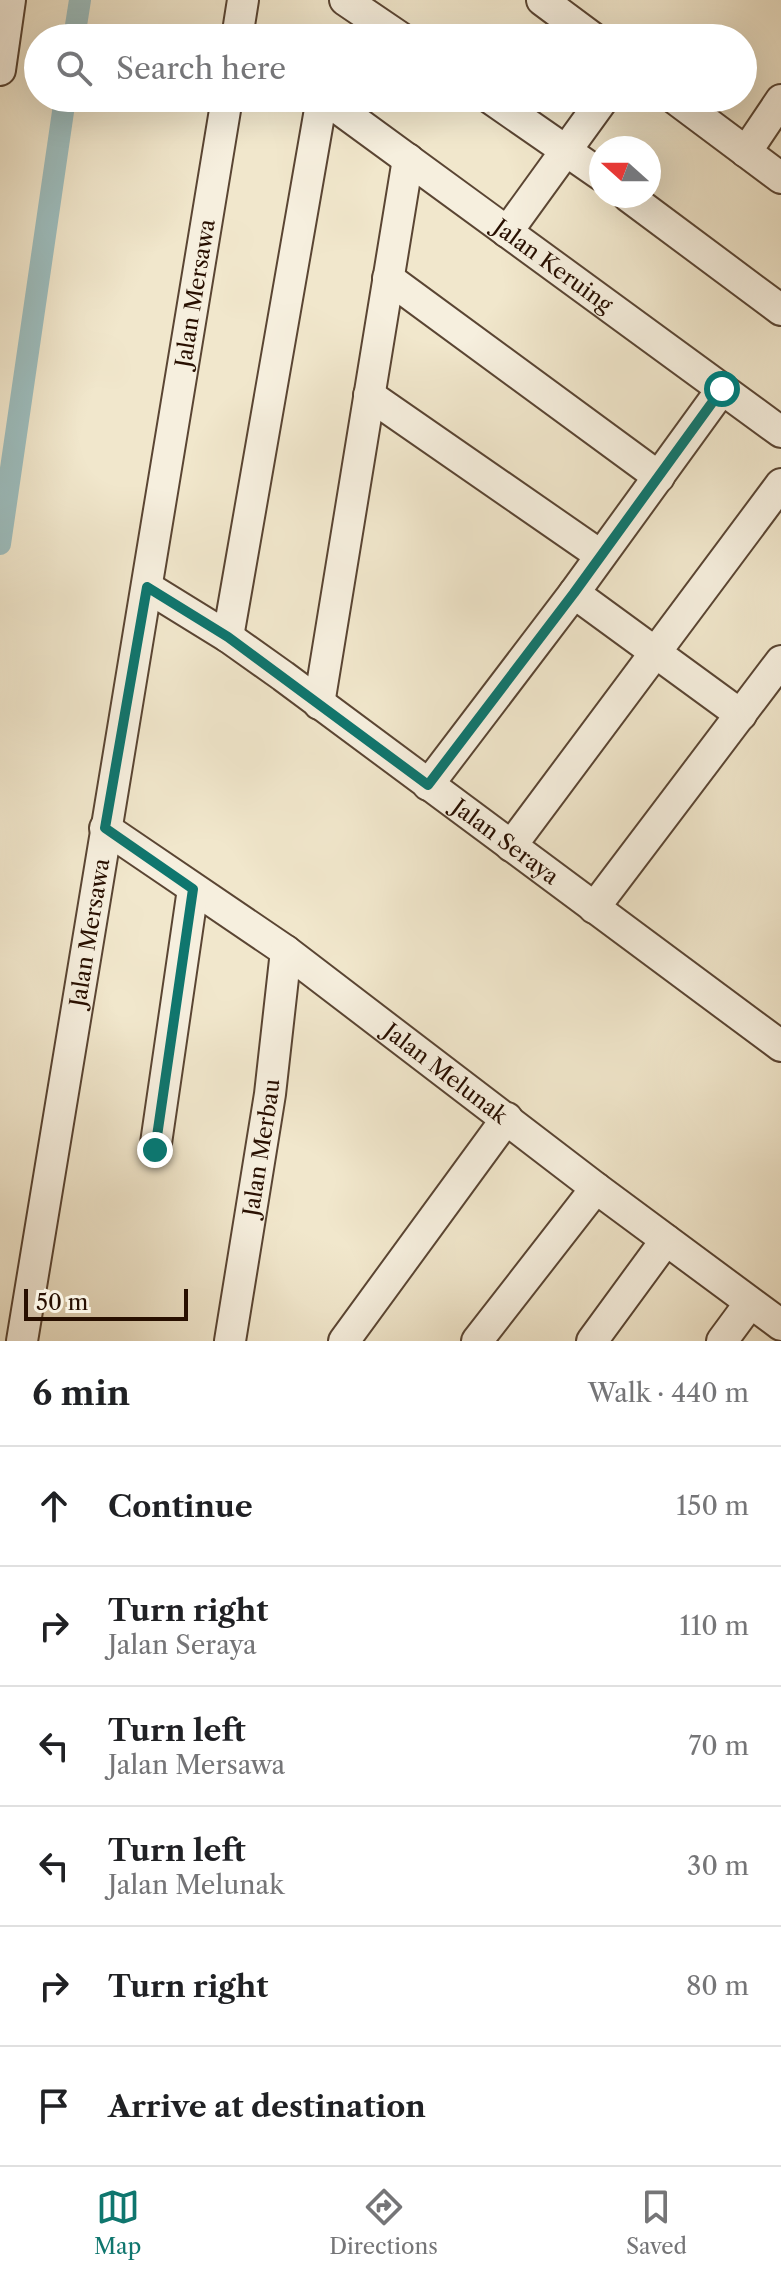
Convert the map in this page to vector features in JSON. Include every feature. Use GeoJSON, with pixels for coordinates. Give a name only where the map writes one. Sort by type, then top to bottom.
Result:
{"type":"FeatureCollection","features":[{"type":"Feature","properties":{"kind":"street"},"geometry":{"type":"LineString","coordinates":[[0,70],[2,38],[10,0]]}},
{"type":"Feature","properties":{"kind":"street"},"geometry":{"type":"LineString","coordinates":[[242,24],[243,0]]}},
{"type":"Feature","properties":{"kind":"street"},"geometry":{"type":"LineString","coordinates":[[345,0],[380,24]]}},
{"type":"Feature","properties":{"kind":"street"},"geometry":{"type":"LineString","coordinates":[[561,5],[579,24]]}},
{"type":"Feature","properties":{"kind":"street","name":"Jalan Mersawa"},"geometry":{"type":"LineString","coordinates":[[22,1341],[225,112]]}},
{"type":"Feature","properties":{"kind":"street"},"geometry":{"type":"LineString","coordinates":[[228,637],[321,112]]}},
{"type":"Feature","properties":{"kind":"street","name":"Jalan Keruing"},"geometry":{"type":"LineString","coordinates":[[343,112],[722,389],[779,427]]}},
{"type":"Feature","properties":{"kind":"street"},"geometry":{"type":"LineString","coordinates":[[511,112],[589,166]]}},
{"type":"Feature","properties":{"kind":"street"},"geometry":{"type":"LineString","coordinates":[[507,232],[594,112]]}},
{"type":"Feature","properties":{"kind":"street"},"geometry":{"type":"LineString","coordinates":[[693,112],[781,178]]}},
{"type":"Feature","properties":{"kind":"street"},"geometry":{"type":"LineString","coordinates":[[746,152],[776,116]]}},
{"type":"Feature","properties":{"kind":"street"},"geometry":{"type":"LineString","coordinates":[[319,704],[408,159]]}},
{"type":"Feature","properties":{"kind":"street"},"geometry":{"type":"LineString","coordinates":[[644,208],[781,310]]}},
{"type":"Feature","properties":{"kind":"street"},"geometry":{"type":"LineString","coordinates":[[388,278],[659,477]]}},
{"type":"Feature","properties":{"kind":"street"},"geometry":{"type":"LineString","coordinates":[[428,785],[574,593],[722,389]]}},
{"type":"Feature","properties":{"kind":"street"},"geometry":{"type":"LineString","coordinates":[[369,395],[600,555]]}},
{"type":"Feature","properties":{"kind":"street"},"geometry":{"type":"LineString","coordinates":[[511,846],[781,484]]}},
{"type":"Feature","properties":{"kind":"street","name":"Jalan Seraya"},"geometry":{"type":"LineString","coordinates":[[147,587],[228,637],[594,908],[776,1033]]}},
{"type":"Feature","properties":{"kind":"street"},"geometry":{"type":"LineString","coordinates":[[574,593],[741,715]]}},
{"type":"Feature","properties":{"kind":"street"},"geometry":{"type":"LineString","coordinates":[[594,908],[781,661]]}},
{"type":"Feature","properties":{"kind":"street","name":"Jalan Melunak"},"geometry":{"type":"LineString","coordinates":[[105,828],[286,951],[781,1325]]}},
{"type":"Feature","properties":{"kind":"street"},"geometry":{"type":"LineString","coordinates":[[155,1150],[193,889]]}},
{"type":"Feature","properties":{"kind":"street","name":"Jalan Merbau"},"geometry":{"type":"LineString","coordinates":[[230,1341],[270,1094],[286,951]]}},
{"type":"Feature","properties":{"kind":"street"},"geometry":{"type":"LineString","coordinates":[[344,1341],[507,1118]]}},
{"type":"Feature","properties":{"kind":"street"},"geometry":{"type":"LineString","coordinates":[[477,1341],[596,1188]]}},
{"type":"Feature","properties":{"kind":"street"},"geometry":{"type":"LineString","coordinates":[[592,1341],[666,1240]]}},
{"type":"Feature","properties":{"kind":"street"},"geometry":{"type":"LineString","coordinates":[[722,1341],[750,1303]]}},
{"type":"Feature","properties":{"kind":"waterway"},"geometry":{"type":"LineString","coordinates":[[76,24],[80,0]]}},
{"type":"Feature","properties":{"kind":"waterway"},"geometry":{"type":"LineString","coordinates":[[0,544],[63,112]]}},
{"type":"Feature","properties":{"kind":"route"},"geometry":{"type":"LineString","coordinates":[[155,1150],[193,889],[105,828],[147,587],[228,637],[428,785],[574,593],[722,389]]}}]}
